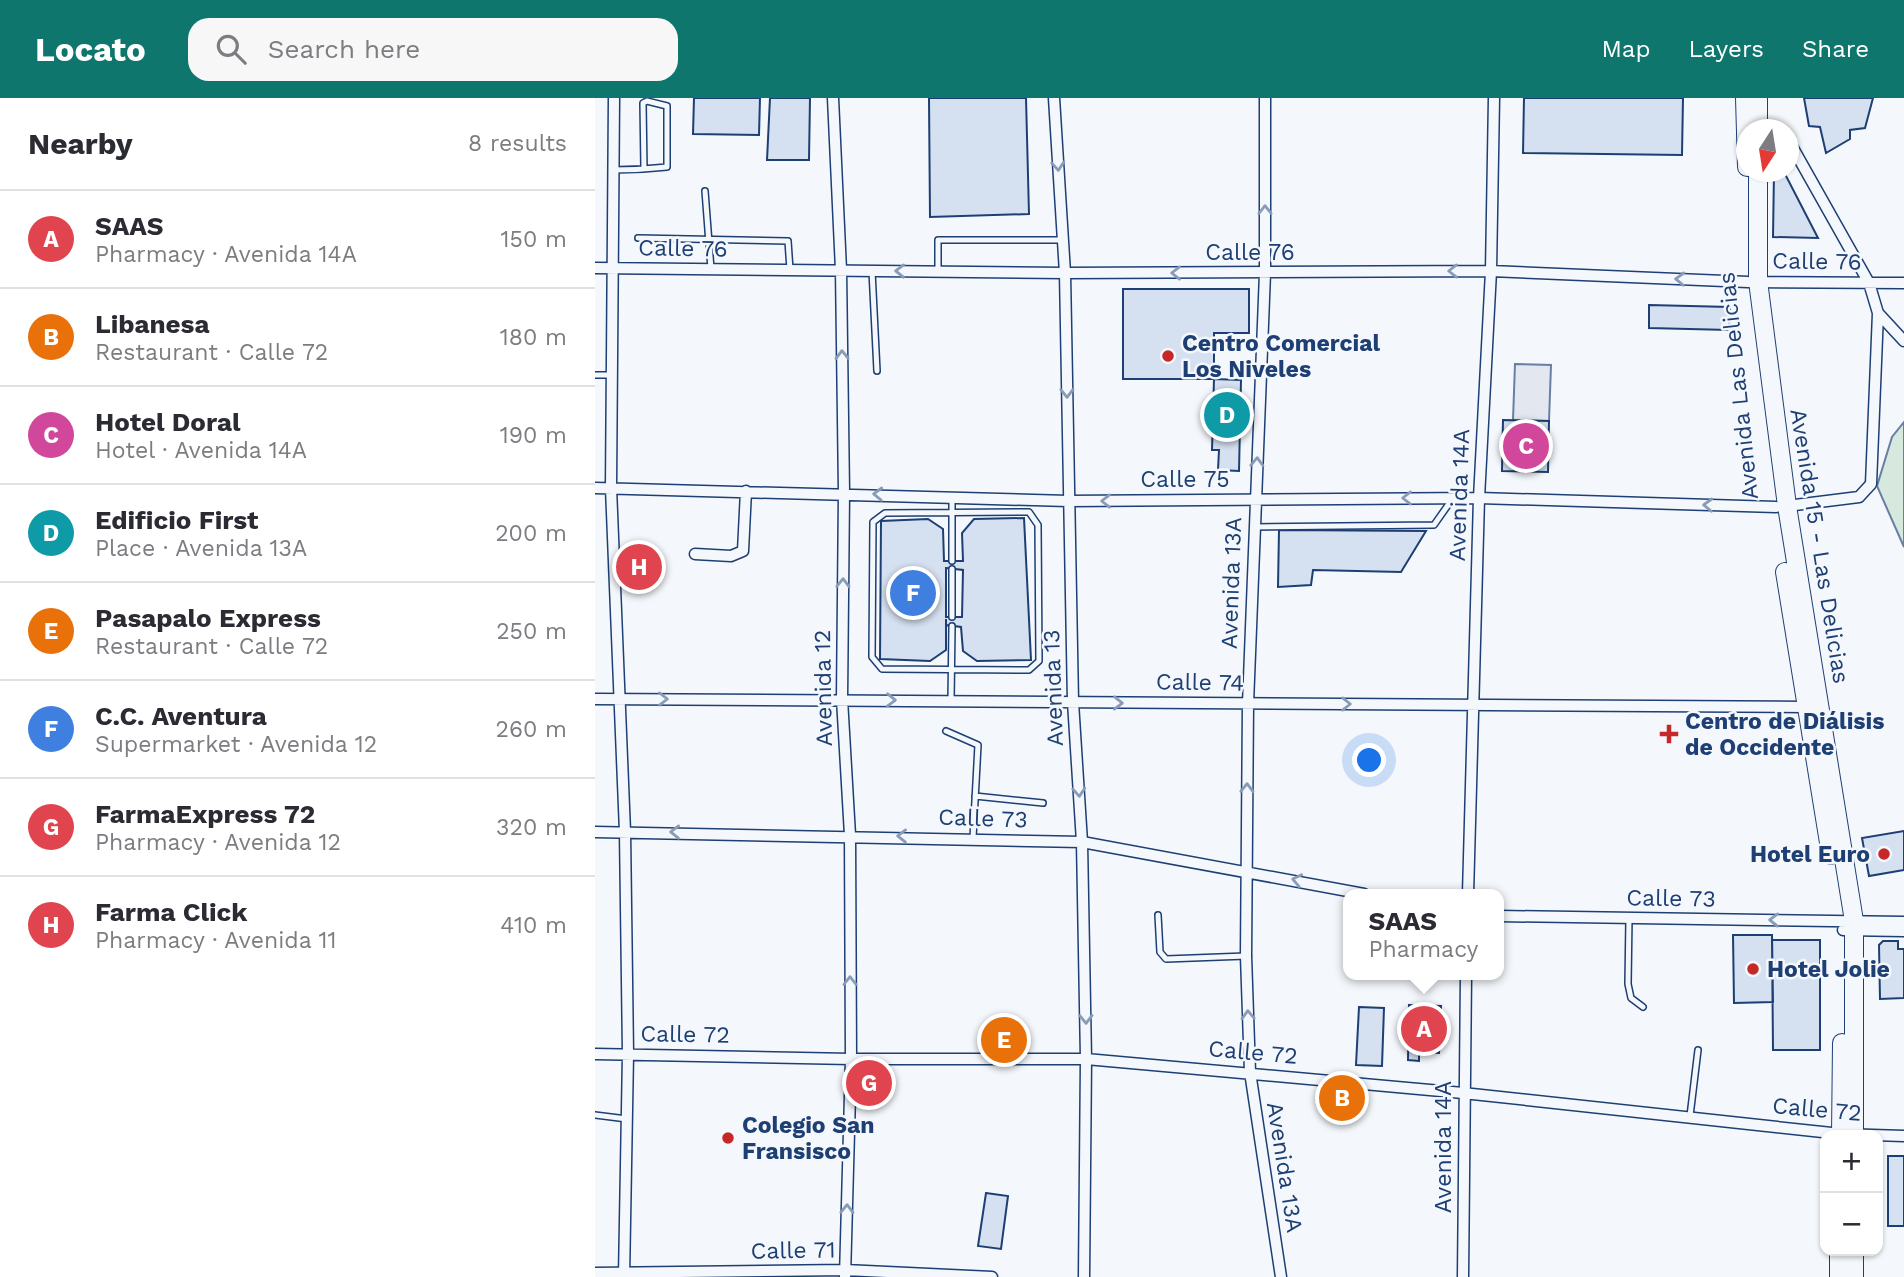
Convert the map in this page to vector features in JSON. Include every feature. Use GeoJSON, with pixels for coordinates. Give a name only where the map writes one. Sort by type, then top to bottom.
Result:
{"type":"FeatureCollection","features":[{"type":"Feature","properties":{"kind":"main road","name":"Avenida Las Delicias"},"geometry":{"type":"LineString","coordinates":[[1745,98],[1746,119]]}},
{"type":"Feature","properties":{"kind":"main road"},"geometry":{"type":"LineString","coordinates":[[1758,98],[1758,119]]}},
{"type":"Feature","properties":{"kind":"main road","name":"Avenida Las Delicias"},"geometry":{"type":"LineString","coordinates":[[1748,182],[1753,282],[1805,707],[1848,925],[1847,1130]]}},
{"type":"Feature","properties":{"kind":"main road"},"geometry":{"type":"LineString","coordinates":[[1753,282],[1758,182]]}},
{"type":"Feature","properties":{"kind":"main road","name":"Avenida 15 - Las Delicias"},"geometry":{"type":"LineString","coordinates":[[1781,507],[1848,925]]}},
{"type":"Feature","properties":{"kind":"main road"},"geometry":{"type":"LineString","coordinates":[[1839,1256],[1839,1277]]}},
{"type":"Feature","properties":{"kind":"main road"},"geometry":{"type":"LineString","coordinates":[[1854,1256],[1854,1277]]}},
{"type":"Feature","properties":{"kind":"street"},"geometry":{"type":"LineString","coordinates":[[614,98],[611,488],[625,832],[628,1054],[624,1275]]}},
{"type":"Feature","properties":{"kind":"street","name":"Avenida 12"},"geometry":{"type":"LineString","coordinates":[[833,98],[841,270],[844,493],[842,699],[850,835],[851,1059],[845,1273]]}},
{"type":"Feature","properties":{"kind":"street","name":"Avenida 13"},"geometry":{"type":"LineString","coordinates":[[1054,98],[1065,273],[1073,702],[1082,842],[1086,1059],[1084,1277]]}},
{"type":"Feature","properties":{"kind":"street","name":"Avenida 13A"},"geometry":{"type":"LineString","coordinates":[[1265,98],[1265,273],[1248,704],[1246,956],[1250,1072],[1281,1277]]}},
{"type":"Feature","properties":{"kind":"street","name":"Avenida 14A"},"geometry":{"type":"LineString","coordinates":[[1468,889],[1494,98]]}},
{"type":"Feature","properties":{"kind":"street"},"geometry":{"type":"LineString","coordinates":[[1799,159],[1869,283],[1878,313],[1904,341]]}},
{"type":"Feature","properties":{"kind":"street","name":"Calle 76"},"geometry":{"type":"LineString","coordinates":[[595,268],[1065,273],[1490,271],[1753,282],[1904,283]]}},
{"type":"Feature","properties":{"kind":"street","name":"Calle 75"},"geometry":{"type":"LineString","coordinates":[[595,488],[1068,501],[1479,498],[1781,507],[1859,497],[1871,484],[1878,313]]}},
{"type":"Feature","properties":{"kind":"street"},"geometry":{"type":"LineString","coordinates":[[695,554],[731,556],[743,551],[746,491]]}},
{"type":"Feature","properties":{"kind":"street","name":"Calle 74"},"geometry":{"type":"LineString","coordinates":[[595,699],[1805,707]]}},
{"type":"Feature","properties":{"kind":"street","name":"Calle 73"},"geometry":{"type":"LineString","coordinates":[[595,832],[850,835],[1082,842],[1343,890]]}},
{"type":"Feature","properties":{"kind":"street","name":"Calle 73"},"geometry":{"type":"LineString","coordinates":[[1504,916],[1848,925]]}},
{"type":"Feature","properties":{"kind":"street"},"geometry":{"type":"LineString","coordinates":[[1848,925],[1904,922]]}},
{"type":"Feature","properties":{"kind":"street"},"geometry":{"type":"LineString","coordinates":[[1848,925],[1904,931]]}},
{"type":"Feature","properties":{"kind":"street","name":"Avenida 14A"},"geometry":{"type":"LineString","coordinates":[[1463,1277],[1466,980]]}},
{"type":"Feature","properties":{"kind":"street","name":"Calle 72"},"geometry":{"type":"LineString","coordinates":[[595,1054],[851,1059],[1086,1059],[1463,1093],[1820,1132]]}},
{"type":"Feature","properties":{"kind":"street","name":"Calle 72"},"geometry":{"type":"LineString","coordinates":[[1883,1136],[1904,1136]]}},
{"type":"Feature","properties":{"kind":"street","name":"Calle 71"},"geometry":{"type":"LineString","coordinates":[[595,1273],[845,1273],[992,1277]]}},
{"type":"Feature","properties":{"kind":"lane"},"geometry":{"type":"LineString","coordinates":[[613,170],[644,169],[667,167],[667,106],[663,103],[643,103],[644,169]]}},
{"type":"Feature","properties":{"kind":"lane"},"geometry":{"type":"LineString","coordinates":[[705,191],[711,240],[711,269]]}},
{"type":"Feature","properties":{"kind":"lane"},"geometry":{"type":"LineString","coordinates":[[638,239],[788,241],[790,270]]}},
{"type":"Feature","properties":{"kind":"lane"},"geometry":{"type":"LineString","coordinates":[[939,271],[938,240],[1063,240]]}},
{"type":"Feature","properties":{"kind":"lane"},"geometry":{"type":"LineString","coordinates":[[872,271],[877,371]]}},
{"type":"Feature","properties":{"kind":"lane"},"geometry":{"type":"LineString","coordinates":[[595,375],[611,375]]}},
{"type":"Feature","properties":{"kind":"lane"},"geometry":{"type":"LineString","coordinates":[[952,497],[952,561]]}},
{"type":"Feature","properties":{"kind":"lane"},"geometry":{"type":"LineString","coordinates":[[1255,527],[1434,525],[1439,523],[1453,498]]}},
{"type":"Feature","properties":{"kind":"lane"},"geometry":{"type":"LineString","coordinates":[[952,512],[1029,512],[1035,518],[1038,525],[1039,661],[1029,670],[882,669],[872,657],[873,522],[885,513],[952,512]]}},
{"type":"Feature","properties":{"kind":"lane"},"geometry":{"type":"LineString","coordinates":[[952,569],[952,617]]}},
{"type":"Feature","properties":{"kind":"lane"},"geometry":{"type":"LineString","coordinates":[[951,701],[952,626]]}},
{"type":"Feature","properties":{"kind":"lane"},"geometry":{"type":"LineString","coordinates":[[946,732],[978,745],[973,838]]}},
{"type":"Feature","properties":{"kind":"lane"},"geometry":{"type":"LineString","coordinates":[[975,796],[1043,803]]}},
{"type":"Feature","properties":{"kind":"lane"},"geometry":{"type":"LineString","coordinates":[[1158,915],[1160,953],[1166,959],[1246,956]]}},
{"type":"Feature","properties":{"kind":"lane"},"geometry":{"type":"LineString","coordinates":[[1629,918],[1628,984],[1631,998],[1643,1007]]}},
{"type":"Feature","properties":{"kind":"lane"},"geometry":{"type":"LineString","coordinates":[[1690,1116],[1698,1051]]}},
{"type":"Feature","properties":{"kind":"lane"},"geometry":{"type":"LineString","coordinates":[[595,1115],[627,1119]]}},
{"type":"Feature","properties":{"kind":"shaded area"},"geometry":{"type":"Polygon","coordinates":[[[1515,364],[1551,365],[1549,421],[1513,420],[1515,364]]]}},
{"type":"Feature","properties":{"kind":"shaded area"},"geometry":{"type":"Polygon","coordinates":[[[1904,422],[1904,547],[1877,486],[1892,437],[1904,422]]]}},
{"type":"Feature","properties":{"kind":"building"},"geometry":{"type":"Polygon","coordinates":[[[694,98],[760,98],[759,135],[693,134],[694,98]]]}},
{"type":"Feature","properties":{"kind":"building"},"geometry":{"type":"Polygon","coordinates":[[[770,98],[810,98],[809,160],[767,160],[770,98]]]}},
{"type":"Feature","properties":{"kind":"building"},"geometry":{"type":"Polygon","coordinates":[[[929,98],[1026,98],[1029,214],[930,217],[929,98]]]}},
{"type":"Feature","properties":{"kind":"building"},"geometry":{"type":"Polygon","coordinates":[[[1524,98],[1683,98],[1682,155],[1523,153],[1524,98]]]}},
{"type":"Feature","properties":{"kind":"building"},"geometry":{"type":"Polygon","coordinates":[[[1804,98],[1873,98],[1865,128],[1850,130],[1850,139],[1826,153],[1820,127],[1809,126],[1804,98]]]}},
{"type":"Feature","properties":{"kind":"building"},"geometry":{"type":"Polygon","coordinates":[[[1774,182],[1789,182],[1818,238],[1773,237],[1774,182]]]}},
{"type":"Feature","properties":{"kind":"building","name":"Centro Comercial Los Niveles"},"geometry":{"type":"Polygon","coordinates":[[[1123,289],[1249,289],[1249,333],[1214,333],[1214,379],[1123,379],[1123,289]]]}},
{"type":"Feature","properties":{"kind":"building"},"geometry":{"type":"Polygon","coordinates":[[[1649,305],[1730,307],[1729,330],[1649,328],[1649,305]]]}},
{"type":"Feature","properties":{"kind":"building"},"geometry":{"type":"Polygon","coordinates":[[[1214,379],[1241,380],[1239,471],[1218,470],[1219,450],[1212,450],[1214,379]]]}},
{"type":"Feature","properties":{"kind":"building"},"geometry":{"type":"Polygon","coordinates":[[[1503,420],[1549,421],[1548,472],[1502,471],[1503,420]]]}},
{"type":"Feature","properties":{"kind":"building"},"geometry":{"type":"Polygon","coordinates":[[[1024,518],[1031,660],[977,661],[963,651],[961,627],[946,625],[946,650],[930,661],[880,659],[881,521],[928,519],[943,529],[944,561],[963,561],[962,533],[974,519],[1024,518]],[[946,568],[946,617],[962,617],[963,570],[946,568]]]}},
{"type":"Feature","properties":{"kind":"building"},"geometry":{"type":"Polygon","coordinates":[[[1279,530],[1426,531],[1401,572],[1313,570],[1311,585],[1278,587],[1279,530]]]}},
{"type":"Feature","properties":{"kind":"building","name":"Hotel Euro"},"geometry":{"type":"Polygon","coordinates":[[[1904,831],[1904,870],[1869,876],[1862,838],[1904,831]]]}},
{"type":"Feature","properties":{"kind":"building","name":"Hotel Jolie"},"geometry":{"type":"Polygon","coordinates":[[[1733,935],[1772,935],[1773,1002],[1734,1003],[1733,935]]]}},
{"type":"Feature","properties":{"kind":"building"},"geometry":{"type":"Polygon","coordinates":[[[1772,940],[1820,940],[1820,1050],[1773,1050],[1772,940]]]}},
{"type":"Feature","properties":{"kind":"building"},"geometry":{"type":"Polygon","coordinates":[[[1883,941],[1898,941],[1898,949],[1904,949],[1904,998],[1880,999],[1879,945],[1883,941]]]}},
{"type":"Feature","properties":{"kind":"building"},"geometry":{"type":"Polygon","coordinates":[[[1409,1005],[1441,1006],[1439,1053],[1419,1052],[1419,1061],[1408,1060],[1409,1005]]]}},
{"type":"Feature","properties":{"kind":"building"},"geometry":{"type":"Polygon","coordinates":[[[1359,1007],[1384,1008],[1382,1066],[1356,1065],[1359,1007]]]}},
{"type":"Feature","properties":{"kind":"building"},"geometry":{"type":"Polygon","coordinates":[[[1888,1156],[1904,1156],[1904,1226],[1888,1226],[1888,1156]]]}},
{"type":"Feature","properties":{"kind":"building"},"geometry":{"type":"Polygon","coordinates":[[[986,1193],[1008,1196],[1001,1249],[978,1246],[986,1193]]]}},
{"type":"Feature","properties":{"kind":"place","name":"Centro Comercial Los Niveles"},"geometry":{"type":"Point","coordinates":[1168,356]}},
{"type":"Feature","properties":{"kind":"place","name":"Edificio First"},"geometry":{"type":"Point","coordinates":[1227,415]}},
{"type":"Feature","properties":{"kind":"place","name":"Hotel Doral"},"geometry":{"type":"Point","coordinates":[1526,446]}},
{"type":"Feature","properties":{"kind":"place","name":"Farma Click"},"geometry":{"type":"Point","coordinates":[639,567]}},
{"type":"Feature","properties":{"kind":"place","name":"C.C. Aventura"},"geometry":{"type":"Point","coordinates":[913,593]}},
{"type":"Feature","properties":{"kind":"place","name":"Centro de Diálisis de Occidente"},"geometry":{"type":"Point","coordinates":[1669,734]}},
{"type":"Feature","properties":{"kind":"place","name":"Hotel Euro"},"geometry":{"type":"Point","coordinates":[1884,854]}},
{"type":"Feature","properties":{"kind":"place","name":"Hotel Jolie"},"geometry":{"type":"Point","coordinates":[1753,969]}},
{"type":"Feature","properties":{"kind":"place","name":"SAAS"},"geometry":{"type":"Point","coordinates":[1424,1029]}},
{"type":"Feature","properties":{"kind":"place","name":"Pasapalo Express"},"geometry":{"type":"Point","coordinates":[1004,1040]}},
{"type":"Feature","properties":{"kind":"place","name":"FarmaExpress 72"},"geometry":{"type":"Point","coordinates":[869,1083]}},
{"type":"Feature","properties":{"kind":"place","name":"Libanesa"},"geometry":{"type":"Point","coordinates":[1342,1098]}},
{"type":"Feature","properties":{"kind":"place","name":"Colegio San Fransisco"},"geometry":{"type":"Point","coordinates":[728,1138]}}]}
